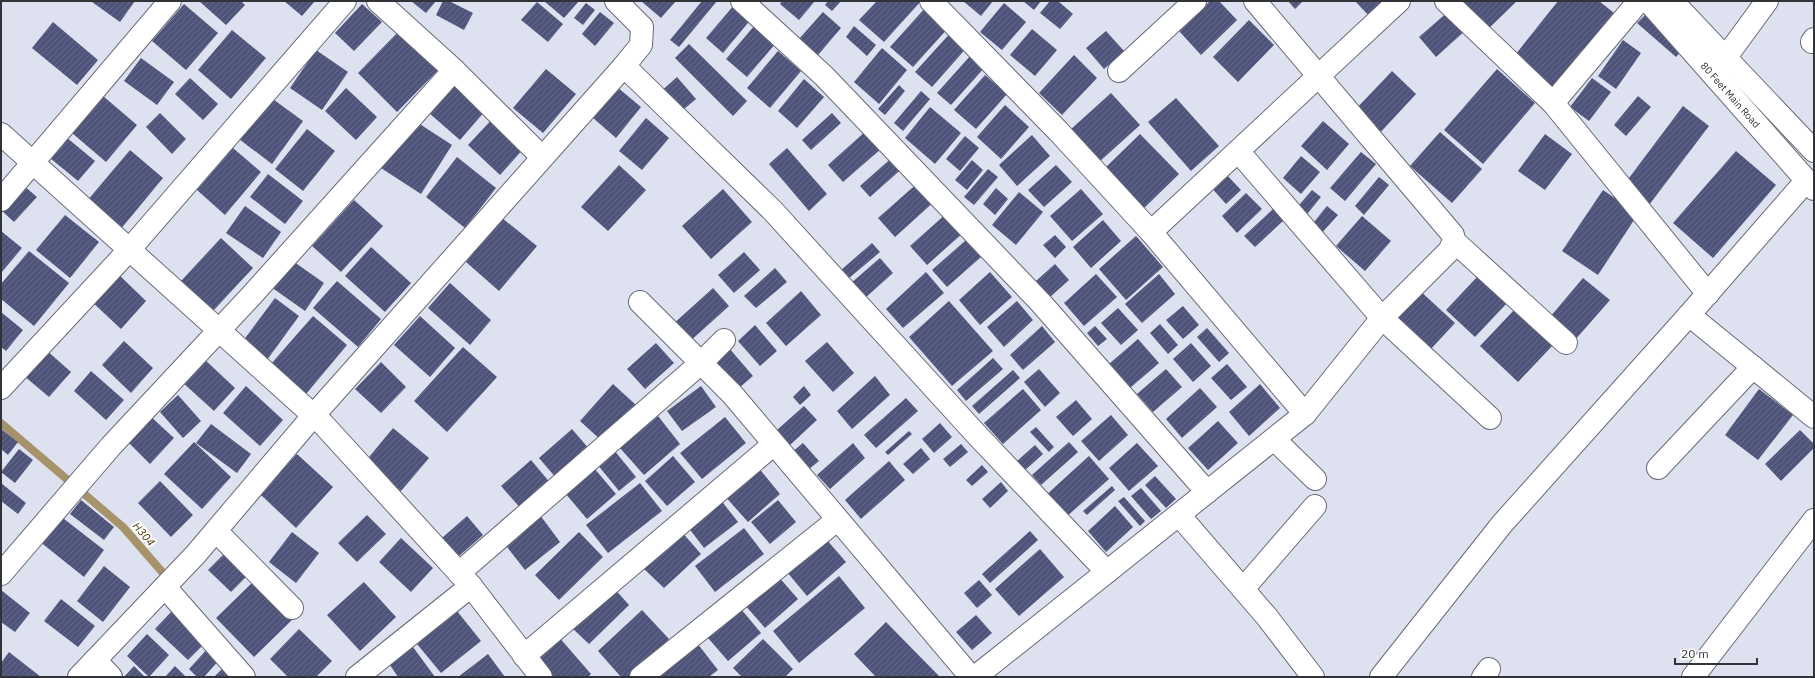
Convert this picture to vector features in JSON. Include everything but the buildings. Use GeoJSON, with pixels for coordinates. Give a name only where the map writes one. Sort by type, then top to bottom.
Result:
{"type":"FeatureCollection","features":[{"type":"Feature","properties":{"kind":"street"},"geometry":{"type":"LineString","coordinates":[[1,200],[31,162],[170,1]]}},
{"type":"Feature","properties":{"kind":"street"},"geometry":{"type":"LineString","coordinates":[[1,388],[129,250],[345,1]]}},
{"type":"Feature","properties":{"kind":"street"},"geometry":{"type":"LineString","coordinates":[[378,1],[454,70],[542,157]]}},
{"type":"Feature","properties":{"kind":"street"},"geometry":{"type":"LineString","coordinates":[[79,677],[216,531],[313,416],[624,66],[641,44],[642,27],[616,1]]}},
{"type":"Feature","properties":{"kind":"street"},"geometry":{"type":"LineString","coordinates":[[742,1],[824,76],[1041,303],[1207,492]]}},
{"type":"Feature","properties":{"kind":"street"},"geometry":{"type":"LineString","coordinates":[[931,1],[1059,132],[1151,232],[1305,414]]}},
{"type":"Feature","properties":{"kind":"street"},"geometry":{"type":"LineString","coordinates":[[1119,71],[1195,1]]}},
{"type":"Feature","properties":{"kind":"street"},"geometry":{"type":"LineString","coordinates":[[974,677],[1305,414],[1382,318],[1449,251],[1454,241],[1453,235],[1255,1]]}},
{"type":"Feature","properties":{"kind":"street"},"geometry":{"type":"LineString","coordinates":[[1151,232],[1399,1]]}},
{"type":"Feature","properties":{"kind":"street"},"geometry":{"type":"LineString","coordinates":[[1446,1],[1553,104],[1708,294]]}},
{"type":"Feature","properties":{"kind":"street"},"geometry":{"type":"LineString","coordinates":[[1553,104],[1639,1]]}},
{"type":"Feature","properties":{"kind":"street","name":"80 Feet Main Road"},"geometry":{"type":"LineString","coordinates":[[1648,1],[1810,185]]}},
{"type":"Feature","properties":{"kind":"street","name":"80 Feet Main Road"},"geometry":{"type":"LineString","coordinates":[[1672,1],[1814,151]]}},
{"type":"Feature","properties":{"kind":"street"},"geometry":{"type":"LineString","coordinates":[[1726,57],[1767,1]]}},
{"type":"Feature","properties":{"kind":"street"},"geometry":{"type":"LineString","coordinates":[[624,66],[773,211],[976,434],[1107,572]]}},
{"type":"Feature","properties":{"kind":"street"},"geometry":{"type":"LineString","coordinates":[[1,574],[84,477],[218,330],[252,295],[454,70]]}},
{"type":"Feature","properties":{"kind":"street"},"geometry":{"type":"LineString","coordinates":[[1,134],[313,416],[352,454],[465,579],[540,677]]}},
{"type":"Feature","properties":{"kind":"street"},"geometry":{"type":"LineString","coordinates":[[1238,151],[1382,318],[1490,418]]}},
{"type":"Feature","properties":{"kind":"street"},"geometry":{"type":"LineString","coordinates":[[1381,677],[1502,524],[1708,294],[1810,185]]}},
{"type":"Feature","properties":{"kind":"street"},"geometry":{"type":"LineString","coordinates":[[1454,241],[1566,343]]}},
{"type":"Feature","properties":{"kind":"street"},"geometry":{"type":"LineString","coordinates":[[640,302],[732,394],[971,677]]}},
{"type":"Feature","properties":{"kind":"street"},"geometry":{"type":"LineString","coordinates":[[1689,315],[1814,417]]}},
{"type":"Feature","properties":{"kind":"street"},"geometry":{"type":"LineString","coordinates":[[357,677],[701,363],[724,340]]}},
{"type":"Feature","properties":{"kind":"street"},"geometry":{"type":"LineString","coordinates":[[1658,468],[1753,367]]}},
{"type":"Feature","properties":{"kind":"street"},"geometry":{"type":"LineString","coordinates":[[1274,439],[1315,479]]}},
{"type":"Feature","properties":{"kind":"street"},"geometry":{"type":"LineString","coordinates":[[524,656],[774,444]]}},
{"type":"Feature","properties":{"kind":"street"},"geometry":{"type":"LineString","coordinates":[[1243,589],[1315,506]]}},
{"type":"Feature","properties":{"kind":"street"},"geometry":{"type":"LineString","coordinates":[[1179,514],[1243,589],[1313,677]]}},
{"type":"Feature","properties":{"kind":"street"},"geometry":{"type":"LineString","coordinates":[[640,677],[837,520]]}},
{"type":"Feature","properties":{"kind":"street"},"geometry":{"type":"LineString","coordinates":[[1693,677],[1814,520]]}},
{"type":"Feature","properties":{"kind":"street"},"geometry":{"type":"LineString","coordinates":[[216,531],[292,608]]}},
{"type":"Feature","properties":{"kind":"street"},"geometry":{"type":"LineString","coordinates":[[170,581],[244,677]]}},
{"type":"Feature","properties":{"kind":"street"},"geometry":{"type":"LineString","coordinates":[[95,660],[111,677]]}},
{"type":"Feature","properties":{"kind":"waterway","name":"H304"},"geometry":{"type":"LineString","coordinates":[[1,423],[123,527],[170,581]]}}]}
